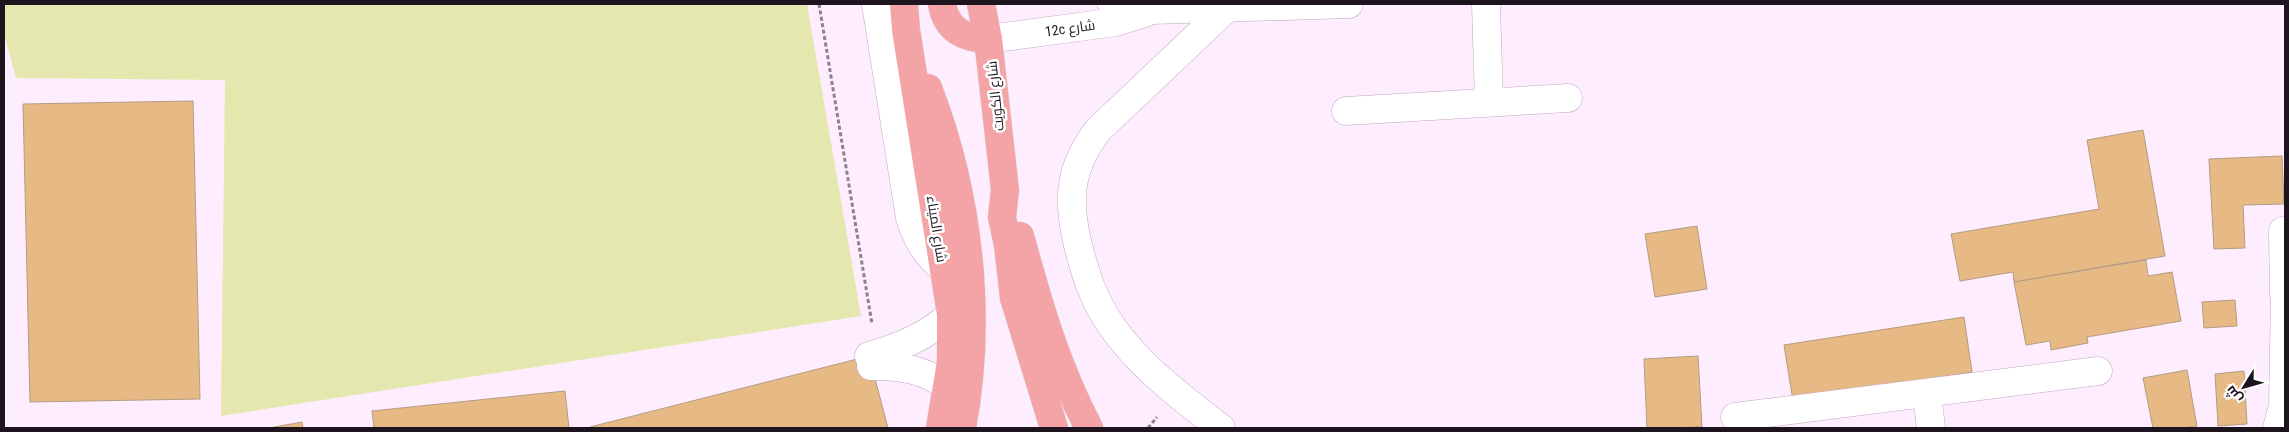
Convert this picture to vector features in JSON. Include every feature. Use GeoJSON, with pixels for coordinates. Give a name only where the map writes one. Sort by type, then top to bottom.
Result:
{"type":"FeatureCollection","features":[{"type":"Feature","properties":{"kind":"main road"},"geometry":{"type":"LineString","coordinates":[[904,4],[906,30],[936,108],[956,177],[962,211],[970,283],[971,327],[969,372],[962,428]]}},
{"type":"Feature","properties":{"kind":"main road"},"geometry":{"type":"LineString","coordinates":[[942,4],[945,17],[959,33],[969,37],[988,39]]}},
{"type":"Feature","properties":{"kind":"main road","name":"شارع الكويت"},"geometry":{"type":"LineString","coordinates":[[981,4],[988,39],[1005,190]]}},
{"type":"Feature","properties":{"kind":"main road","name":"شارع الميناء"},"geometry":{"type":"LineString","coordinates":[[906,30],[951,314],[952,338],[948,387],[940,428]]}},
{"type":"Feature","properties":{"kind":"main road"},"geometry":{"type":"LineString","coordinates":[[1005,190],[1002,217],[1008,246],[1014,298],[1054,428]]}},
{"type":"Feature","properties":{"kind":"main road"},"geometry":{"type":"LineString","coordinates":[[1005,190],[1060,370],[1089,428]]}},
{"type":"Feature","properties":{"kind":"street"},"geometry":{"type":"LineString","coordinates":[[876,4],[910,218],[922,247],[933,262],[944,269]]}},
{"type":"Feature","properties":{"kind":"street","name":"12c شارع"},"geometry":{"type":"LineString","coordinates":[[1112,4],[1170,8],[1349,4]]}},
{"type":"Feature","properties":{"kind":"street"},"geometry":{"type":"LineString","coordinates":[[1486,4],[1489,102]]}},
{"type":"Feature","properties":{"kind":"street","name":"12c شارع"},"geometry":{"type":"LineString","coordinates":[[988,39],[1116,22],[1170,8]]}},
{"type":"Feature","properties":{"kind":"street"},"geometry":{"type":"LineString","coordinates":[[1221,428],[1155,373],[1111,325],[1095,296],[1083,266],[1071,216],[1071,198],[1078,161],[1086,145],[1098,130],[1228,8]]}},
{"type":"Feature","properties":{"kind":"street"},"geometry":{"type":"LineString","coordinates":[[1346,111],[1568,98]]}},
{"type":"Feature","properties":{"kind":"street"},"geometry":{"type":"LineString","coordinates":[[2280,426],[2284,376],[2285,295],[2283,231]]}},
{"type":"Feature","properties":{"kind":"street"},"geometry":{"type":"LineString","coordinates":[[873,359],[916,339],[941,323],[951,314]]}},
{"type":"Feature","properties":{"kind":"street"},"geometry":{"type":"LineString","coordinates":[[873,359],[921,371],[948,387]]}},
{"type":"Feature","properties":{"kind":"street"},"geometry":{"type":"LineString","coordinates":[[1735,418],[2098,371]]}},
{"type":"Feature","properties":{"kind":"street"},"geometry":{"type":"LineString","coordinates":[[1927,394],[1931,428]]}},
{"type":"Feature","properties":{"kind":"path"},"geometry":{"type":"LineString","coordinates":[[819,4],[865,289],[873,359]]}},
{"type":"Feature","properties":{"kind":"green space"},"geometry":{"type":"Polygon","coordinates":[[[4,4],[807,4],[861,316],[221,416],[225,80],[16,78],[4,33],[4,4]]]}},
{"type":"Feature","properties":{"kind":"building"},"geometry":{"type":"Polygon","coordinates":[[[193,101],[200,399],[30,402],[23,104],[193,101]]]}},
{"type":"Feature","properties":{"kind":"building"},"geometry":{"type":"Polygon","coordinates":[[[2143,130],[2165,256],[2014,282],[2013,272],[1960,281],[1951,234],[2099,209],[2087,140],[2143,130]]]}},
{"type":"Feature","properties":{"kind":"building"},"geometry":{"type":"Polygon","coordinates":[[[2282,156],[2284,204],[2243,205],[2245,248],[2214,249],[2209,159],[2282,156]]]}},
{"type":"Feature","properties":{"kind":"building"},"geometry":{"type":"Polygon","coordinates":[[[1697,226],[1707,289],[1655,297],[1645,234],[1697,226]]]}},
{"type":"Feature","properties":{"kind":"building"},"geometry":{"type":"Polygon","coordinates":[[[2146,260],[2148,276],[2172,272],[2181,321],[2087,337],[2088,343],[2051,350],[2050,341],[2026,345],[2014,282],[2146,260]]]}},
{"type":"Feature","properties":{"kind":"building"},"geometry":{"type":"Polygon","coordinates":[[[2235,300],[2237,326],[2204,328],[2202,302],[2235,300]]]}},
{"type":"Feature","properties":{"kind":"building"},"geometry":{"type":"Polygon","coordinates":[[[1964,317],[1972,372],[1793,401],[1784,345],[1964,317]]]}},
{"type":"Feature","properties":{"kind":"building"},"geometry":{"type":"Polygon","coordinates":[[[869,356],[888,428],[590,428],[590,427],[869,356]]]}},
{"type":"Feature","properties":{"kind":"building"},"geometry":{"type":"Polygon","coordinates":[[[1698,356],[1702,427],[1647,428],[1644,359],[1698,356]]]}},
{"type":"Feature","properties":{"kind":"building"},"geometry":{"type":"Polygon","coordinates":[[[2187,370],[2197,426],[2153,428],[2143,378],[2187,370]]]}},
{"type":"Feature","properties":{"kind":"building"},"geometry":{"type":"Polygon","coordinates":[[[2244,371],[2247,424],[2218,426],[2215,374],[2244,371]]]}},
{"type":"Feature","properties":{"kind":"building"},"geometry":{"type":"Polygon","coordinates":[[[565,391],[569,428],[374,428],[372,411],[565,391]]]}},
{"type":"Feature","properties":{"kind":"building"},"geometry":{"type":"Polygon","coordinates":[[[302,422],[303,428],[269,428],[302,422]]]}}]}
